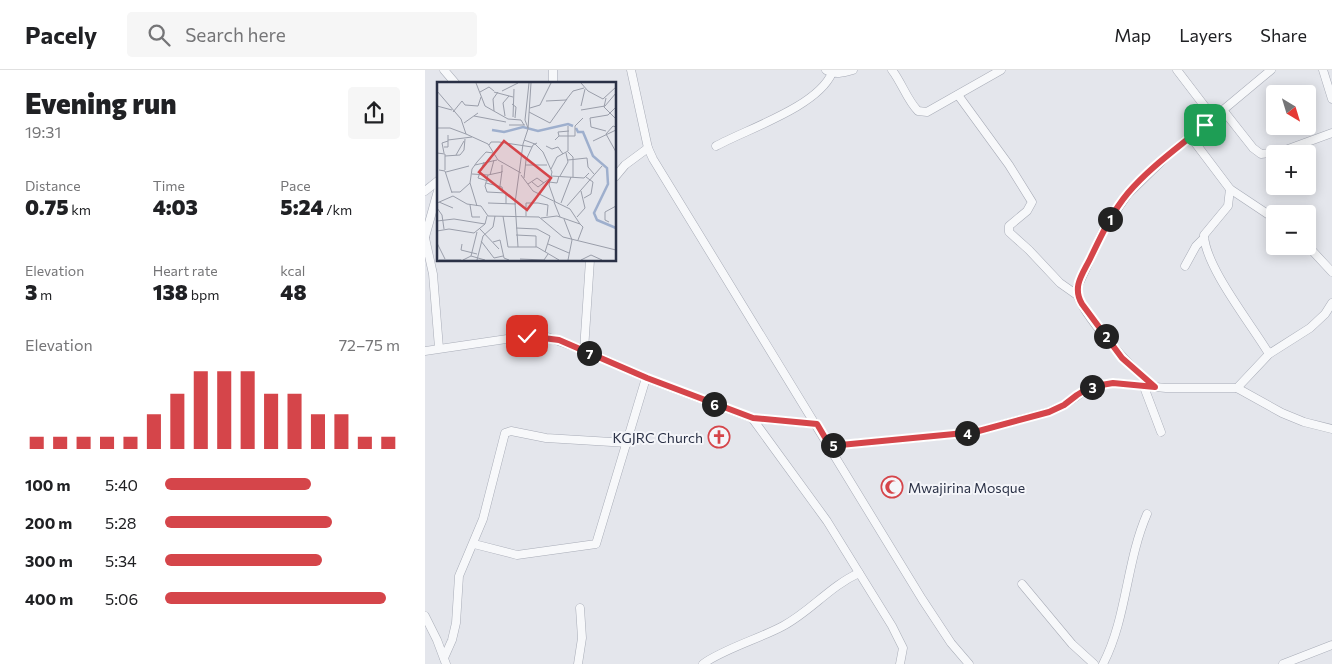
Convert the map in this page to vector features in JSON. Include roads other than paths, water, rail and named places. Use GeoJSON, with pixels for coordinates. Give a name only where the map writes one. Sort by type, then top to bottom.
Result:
{"type":"FeatureCollection","features":[{"type":"Feature","properties":{"kind":"street"},"geometry":{"type":"LineString","coordinates":[[444,70],[454,82]]}},
{"type":"Feature","properties":{"kind":"street"},"geometry":{"type":"LineString","coordinates":[[631,70],[648,148],[682,207],[817,424],[922,599],[951,643],[969,664]]}},
{"type":"Feature","properties":{"kind":"street"},"geometry":{"type":"LineString","coordinates":[[716,146],[756,129],[781,115],[820,89],[829,72],[853,70]]}},
{"type":"Feature","properties":{"kind":"street"},"geometry":{"type":"LineString","coordinates":[[892,70],[901,82],[912,106],[918,111],[927,112],[1001,70]]}},
{"type":"Feature","properties":{"kind":"street"},"geometry":{"type":"LineString","coordinates":[[1077,295],[1077,284],[1105,227],[1128,194],[1190,136],[1209,121],[1209,115],[1177,70]]}},
{"type":"Feature","properties":{"kind":"street"},"geometry":{"type":"LineString","coordinates":[[1209,115],[1223,110],[1271,70]]}},
{"type":"Feature","properties":{"kind":"street"},"geometry":{"type":"LineString","coordinates":[[1323,70],[1332,99]]}},
{"type":"Feature","properties":{"kind":"street"},"geometry":{"type":"LineString","coordinates":[[959,95],[1009,165],[1032,202],[1027,211],[1009,226],[1009,232],[1060,283],[1077,295],[1122,358],[1155,387]]}},
{"type":"Feature","properties":{"kind":"street"},"geometry":{"type":"LineString","coordinates":[[1223,110],[1253,148],[1261,154],[1280,152],[1332,134]]}},
{"type":"Feature","properties":{"kind":"street"},"geometry":{"type":"LineString","coordinates":[[1190,136],[1230,189],[1266,213]]}},
{"type":"Feature","properties":{"kind":"street"},"geometry":{"type":"LineString","coordinates":[[616,176],[625,165],[648,148]]}},
{"type":"Feature","properties":{"kind":"street"},"geometry":{"type":"LineString","coordinates":[[425,192],[437,182]]}},
{"type":"Feature","properties":{"kind":"street"},"geometry":{"type":"LineString","coordinates":[[1185,266],[1191,253],[1204,238],[1207,229],[1228,206],[1230,189]]}},
{"type":"Feature","properties":{"kind":"street"},"geometry":{"type":"LineString","coordinates":[[437,194],[425,237],[433,274],[439,348]]}},
{"type":"Feature","properties":{"kind":"street"},"geometry":{"type":"LineString","coordinates":[[1204,238],[1219,274],[1269,354]]}},
{"type":"Feature","properties":{"kind":"street"},"geometry":{"type":"LineString","coordinates":[[1316,255],[1332,272]]}},
{"type":"Feature","properties":{"kind":"street"},"geometry":{"type":"LineString","coordinates":[[584,350],[590,261]]}},
{"type":"Feature","properties":{"kind":"street"},"geometry":{"type":"LineString","coordinates":[[1237,388],[1269,354],[1310,328],[1332,303]]}},
{"type":"Feature","properties":{"kind":"street"},"geometry":{"type":"LineString","coordinates":[[425,351],[534,335],[559,340],[647,378],[753,418],[817,424]]}},
{"type":"Feature","properties":{"kind":"street"},"geometry":{"type":"LineString","coordinates":[[474,544],[517,555],[596,544],[647,378]]}},
{"type":"Feature","properties":{"kind":"street"},"geometry":{"type":"LineString","coordinates":[[830,446],[975,432],[1049,412],[1064,405],[1090,387],[1113,383],[1144,387],[1237,388],[1282,413],[1304,422],[1332,429]]}},
{"type":"Feature","properties":{"kind":"street"},"geometry":{"type":"LineString","coordinates":[[1144,387],[1161,432]]}},
{"type":"Feature","properties":{"kind":"street"},"geometry":{"type":"LineString","coordinates":[[753,418],[827,521],[859,572],[903,648],[900,664]]}},
{"type":"Feature","properties":{"kind":"street"},"geometry":{"type":"LineString","coordinates":[[445,661],[456,623],[459,576],[474,544],[491,491],[506,432],[511,431],[546,438],[628,443]]}},
{"type":"Feature","properties":{"kind":"street"},"geometry":{"type":"LineString","coordinates":[[1103,664],[1119,617],[1133,552],[1147,514]]}},
{"type":"Feature","properties":{"kind":"street"},"geometry":{"type":"LineString","coordinates":[[703,664],[783,626],[805,612],[831,588],[859,572]]}},
{"type":"Feature","properties":{"kind":"street"},"geometry":{"type":"LineString","coordinates":[[1022,584],[1072,644],[1094,664]]}},
{"type":"Feature","properties":{"kind":"street"},"geometry":{"type":"LineString","coordinates":[[577,664],[582,638],[580,608]]}},
{"type":"Feature","properties":{"kind":"street"},"geometry":{"type":"LineString","coordinates":[[425,616],[445,661]]}},
{"type":"Feature","properties":{"kind":"street"},"geometry":{"type":"LineString","coordinates":[[1283,664],[1332,645]]}},
{"type":"Feature","properties":{"kind":"place","name":"KGJRC Church"},"geometry":{"type":"Point","coordinates":[719,437]}},
{"type":"Feature","properties":{"kind":"place","name":"Mwajirina Mosque"},"geometry":{"type":"Point","coordinates":[892,487]}}]}
